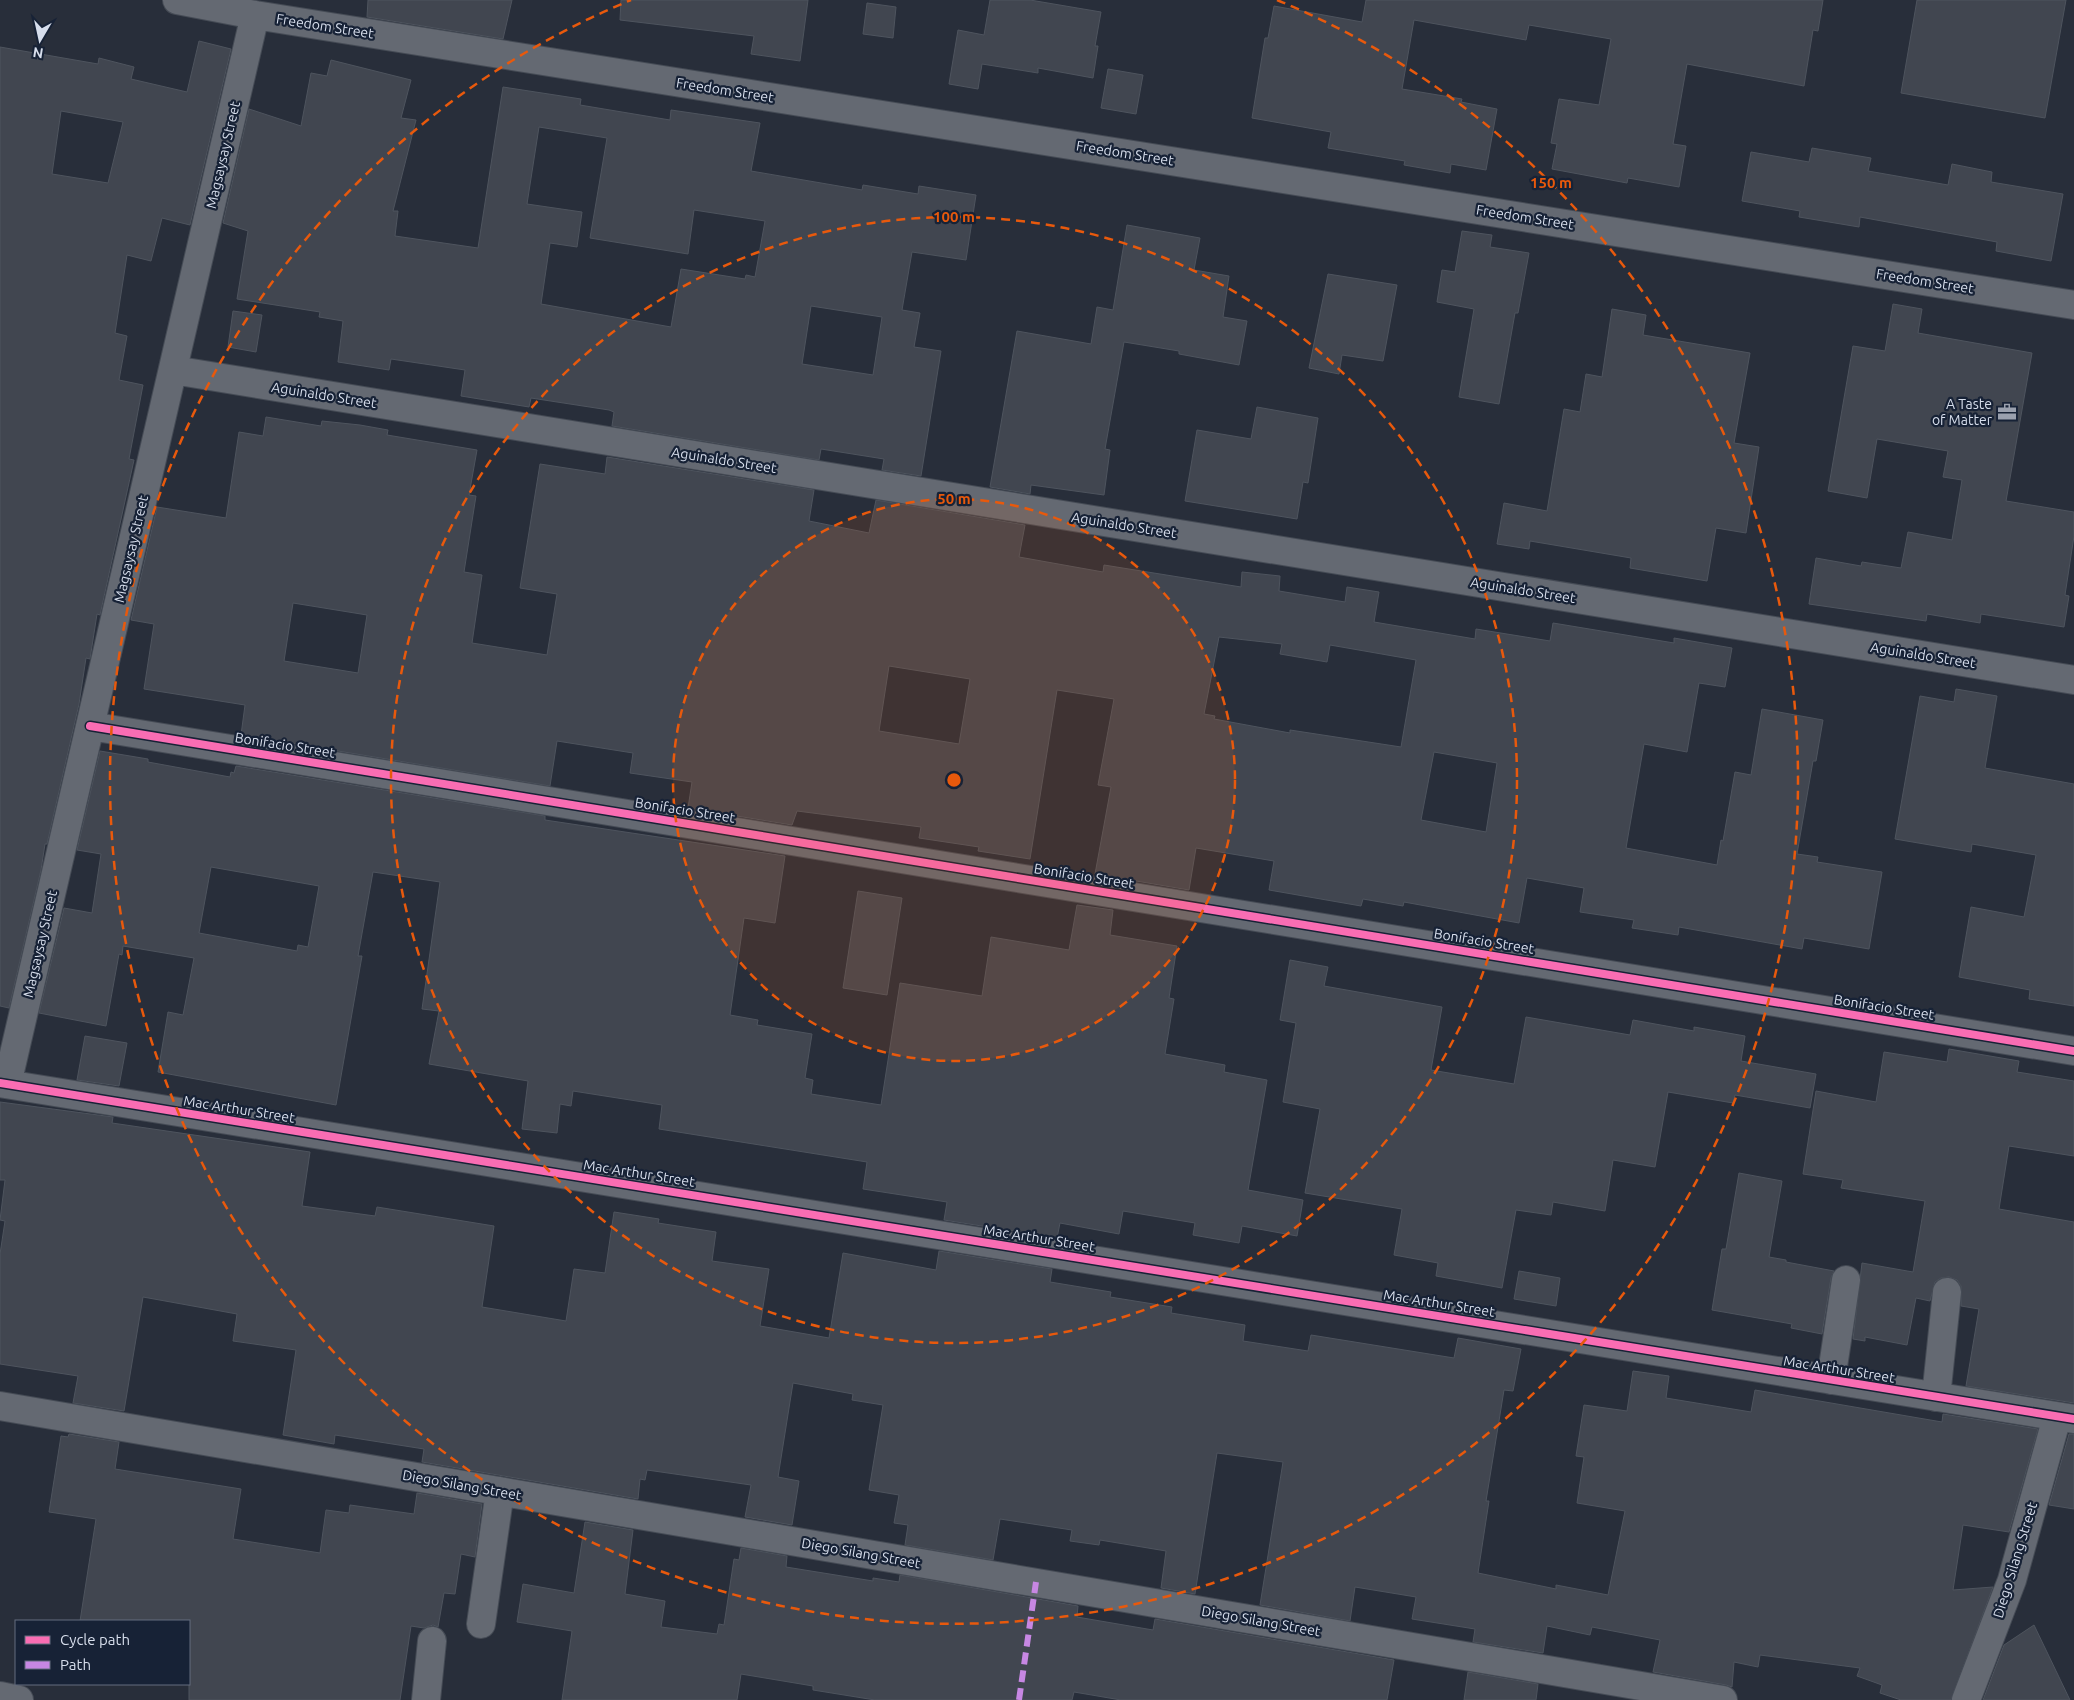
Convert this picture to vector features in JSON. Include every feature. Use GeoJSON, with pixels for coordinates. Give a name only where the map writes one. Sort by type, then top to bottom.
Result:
{"type":"FeatureCollection","features":[{"type":"Feature","properties":{"kind":"street","name":"Freedom Street"},"geometry":{"type":"LineString","coordinates":[[177,0],[255,15],[2074,305]]}},
{"type":"Feature","properties":{"kind":"street","name":"Magsaysay Street"},"geometry":{"type":"LineString","coordinates":[[4,1083],[90,726],[255,15]]}},
{"type":"Feature","properties":{"kind":"street","name":"Aguinaldo Street"},"geometry":{"type":"LineString","coordinates":[[173,370],[2074,680]]}},
{"type":"Feature","properties":{"kind":"street","name":"Bonifacio Street"},"geometry":{"type":"LineString","coordinates":[[90,726],[2074,1051]]}},
{"type":"Feature","properties":{"kind":"street","name":"Mac Arthur Street"},"geometry":{"type":"LineString","coordinates":[[4,1083],[2066,1418]]}},
{"type":"Feature","properties":{"kind":"street"},"geometry":{"type":"LineString","coordinates":[[1831,1380],[1846,1280]]}},
{"type":"Feature","properties":{"kind":"street"},"geometry":{"type":"LineString","coordinates":[[1936,1397],[1947,1292]]}},
{"type":"Feature","properties":{"kind":"street","name":"Diego Silang Street"},"geometry":{"type":"LineString","coordinates":[[0,1406],[1723,1700]]}},
{"type":"Feature","properties":{"kind":"street","name":"Diego Silang Street"},"geometry":{"type":"LineString","coordinates":[[1966,1700],[2012,1580],[2066,1418]]}},
{"type":"Feature","properties":{"kind":"street"},"geometry":{"type":"LineString","coordinates":[[481,1624],[500,1491]]}},
{"type":"Feature","properties":{"kind":"street"},"geometry":{"type":"LineString","coordinates":[[426,1700],[432,1641]]}},
{"type":"Feature","properties":{"kind":"street"},"geometry":{"type":"LineString","coordinates":[[0,1696],[19,1700]]}},
{"type":"Feature","properties":{"kind":"building"},"geometry":{"type":"Polygon","coordinates":[[[368,0],[512,0],[503,39],[367,17],[368,0]]]}},
{"type":"Feature","properties":{"kind":"building"},"geometry":{"type":"Polygon","coordinates":[[[621,0],[808,0],[800,61],[751,54],[754,36],[620,20],[621,0]]]}},
{"type":"Feature","properties":{"kind":"building"},"geometry":{"type":"Polygon","coordinates":[[[990,0],[1030,0],[1101,12],[1095,46],[1098,46],[1093,78],[1038,68],[1038,73],[982,64],[978,89],[949,84],[958,30],[984,35],[990,0]]]}},
{"type":"Feature","properties":{"kind":"building"},"geometry":{"type":"Polygon","coordinates":[[[1366,0],[1823,0],[1818,31],[1813,30],[1804,86],[1687,64],[1673,144],[1686,146],[1679,187],[1628,178],[1627,183],[1552,169],[1557,144],[1551,143],[1559,99],[1599,105],[1611,39],[1529,25],[1526,40],[1414,20],[1402,89],[1462,99],[1461,102],[1497,109],[1486,170],[1451,164],[1450,173],[1404,165],[1405,161],[1328,148],[1331,132],[1252,118],[1265,38],[1268,38],[1274,6],[1362,22],[1366,0]]]}},
{"type":"Feature","properties":{"kind":"building"},"geometry":{"type":"Polygon","coordinates":[[[1917,0],[2066,0],[2045,118],[1901,93],[1917,0]]]}},
{"type":"Feature","properties":{"kind":"building"},"geometry":{"type":"Polygon","coordinates":[[[867,3],[896,7],[893,38],[863,34],[867,3]]]}},
{"type":"Feature","properties":{"kind":"building"},"geometry":{"type":"Polygon","coordinates":[[[199,41],[231,49],[190,225],[162,218],[151,261],[127,255],[115,333],[127,336],[119,380],[143,385],[129,459],[134,460],[100,615],[97,614],[90,659],[86,658],[79,704],[47,844],[45,844],[41,870],[9,1008],[0,1006],[0,47],[98,64],[99,58],[134,67],[131,79],[187,92],[199,41]],[[61,111],[52,174],[108,183],[123,122],[61,111]]]}},
{"type":"Feature","properties":{"kind":"building"},"geometry":{"type":"Polygon","coordinates":[[[331,60],[411,80],[401,118],[416,120],[393,211],[398,211],[395,236],[478,248],[503,87],[581,99],[580,105],[670,120],[671,110],[760,123],[751,171],[862,190],[863,185],[918,194],[919,186],[976,195],[966,260],[912,252],[902,310],[920,313],[914,347],[941,351],[921,476],[882,470],[884,459],[821,449],[819,460],[612,426],[614,412],[609,410],[531,398],[529,407],[461,396],[465,370],[391,359],[389,370],[338,362],[343,321],[319,317],[320,312],[237,299],[248,231],[223,223],[249,109],[301,126],[311,73],[327,76],[331,60]],[[539,127],[527,204],[582,212],[577,247],[550,243],[541,304],[671,327],[681,269],[745,279],[746,275],[755,277],[765,221],[694,210],[688,254],[590,238],[607,138],[539,127]],[[811,306],[802,364],[873,375],[882,317],[811,306]]]}},
{"type":"Feature","properties":{"kind":"building"},"geometry":{"type":"Polygon","coordinates":[[[1108,69],[1143,75],[1136,114],[1101,108],[1108,69]]]}},
{"type":"Feature","properties":{"kind":"building"},"geometry":{"type":"Polygon","coordinates":[[[1812,148],[1871,158],[1868,171],[1948,185],[1952,164],[1992,172],[1991,182],[2063,194],[2051,261],[1996,251],[1997,242],[1860,217],[1859,227],[1799,217],[1800,211],[1742,201],[1751,152],[1809,162],[1812,148]]]}},
{"type":"Feature","properties":{"kind":"building"},"geometry":{"type":"Polygon","coordinates":[[[1127,225],[1200,238],[1194,270],[1229,276],[1223,317],[1247,321],[1239,365],[1179,354],[1179,351],[1124,342],[1105,449],[1110,450],[1104,495],[1031,485],[1030,494],[990,487],[1017,331],[1091,344],[1097,307],[1113,310],[1127,225]]]}},
{"type":"Feature","properties":{"kind":"building"},"geometry":{"type":"Polygon","coordinates":[[[1462,231],[1492,235],[1490,247],[1529,253],[1518,313],[1515,313],[1499,404],[1459,397],[1474,309],[1437,302],[1442,270],[1455,272],[1462,231]]]}},
{"type":"Feature","properties":{"kind":"building"},"geometry":{"type":"Polygon","coordinates":[[[1328,274],[1397,285],[1383,361],[1342,355],[1339,374],[1309,368],[1328,274]]]}},
{"type":"Feature","properties":{"kind":"building"},"geometry":{"type":"Polygon","coordinates":[[[1893,304],[1922,309],[1918,333],[2032,353],[2006,501],[2074,512],[2074,536],[2065,595],[2069,596],[2064,627],[1981,614],[1980,623],[1927,614],[1926,621],[1809,604],[1816,558],[1861,566],[1862,562],[1901,568],[1908,532],[1952,540],[1962,480],[1943,477],[1948,451],[1877,439],[1867,498],[1828,491],[1853,346],[1885,351],[1893,304]]]}},
{"type":"Feature","properties":{"kind":"building"},"geometry":{"type":"Polygon","coordinates":[[[1612,309],[1646,315],[1643,335],[1750,353],[1734,443],[1759,447],[1746,533],[1716,528],[1707,581],[1630,568],[1631,558],[1530,541],[1529,549],[1497,544],[1504,503],[1547,511],[1564,409],[1580,412],[1586,374],[1602,377],[1612,309]]]}},
{"type":"Feature","properties":{"kind":"building"},"geometry":{"type":"Polygon","coordinates":[[[233,311],[262,315],[256,352],[228,347],[233,311]]]}},
{"type":"Feature","properties":{"kind":"building"},"geometry":{"type":"Polygon","coordinates":[[[1257,407],[1318,418],[1308,483],[1303,482],[1297,519],[1185,501],[1197,430],[1251,439],[1257,407]]]}},
{"type":"Feature","properties":{"kind":"building"},"geometry":{"type":"Polygon","coordinates":[[[266,417],[321,426],[322,421],[360,425],[388,430],[387,435],[477,450],[469,495],[476,496],[464,572],[482,575],[472,643],[547,655],[557,594],[520,588],[540,464],[605,474],[607,457],[814,490],[809,521],[869,533],[876,500],[1025,525],[1019,557],[1103,572],[1104,565],[1241,587],[1242,572],[1280,576],[1279,591],[1345,602],[1347,587],[1379,592],[1374,622],[1475,639],[1476,629],[1550,641],[1553,623],[1674,643],[1674,638],[1732,648],[1725,687],[1699,683],[1687,752],[1644,744],[1626,848],[1717,865],[1735,772],[1751,775],[1762,709],[1823,720],[1816,761],[1813,761],[1797,854],[1818,857],[1817,862],[1882,872],[1869,949],[1804,938],[1802,949],[1679,927],[1678,935],[1632,928],[1634,920],[1580,912],[1584,888],[1527,878],[1519,923],[1404,902],[1403,906],[1363,899],[1361,906],[1269,890],[1274,861],[1196,848],[1189,890],[1095,874],[1111,787],[1098,785],[1114,699],[1057,690],[1030,859],[978,851],[979,847],[919,838],[921,827],[797,811],[792,825],[688,808],[692,782],[630,773],[633,753],[557,741],[550,786],[241,735],[245,705],[144,689],[154,624],[131,620],[157,507],[226,518],[239,432],[263,436],[266,417]],[[293,603],[284,661],[358,673],[367,615],[293,603]],[[1219,637],[1204,714],[1215,716],[1214,719],[1290,733],[1290,730],[1401,747],[1416,660],[1330,645],[1327,662],[1280,654],[1282,644],[1219,637]],[[889,666],[879,731],[959,744],[970,679],[889,666]],[[1434,752],[1421,820],[1486,832],[1497,763],[1434,752]]]}},
{"type":"Feature","properties":{"kind":"building"},"geometry":{"type":"Polygon","coordinates":[[[1956,689],[1997,696],[1985,768],[2074,784],[2074,1006],[2029,999],[2030,990],[1959,977],[1971,907],[2024,917],[2036,855],[1972,844],[1971,852],[1895,839],[1920,696],[1954,702],[1956,689]]]}},
{"type":"Feature","properties":{"kind":"building"},"geometry":{"type":"Polygon","coordinates":[[[100,751],[148,759],[148,762],[230,777],[231,772],[234,773],[236,766],[545,816],[545,820],[785,856],[775,923],[744,918],[730,1015],[758,1020],[757,1025],[812,1034],[805,1078],[813,1080],[811,1094],[881,1105],[900,983],[982,996],[991,937],[1069,950],[1077,905],[1113,910],[1110,935],[1177,946],[1169,998],[1174,999],[1165,1054],[1225,1065],[1224,1072],[1267,1080],[1248,1190],[1303,1200],[1297,1236],[1242,1226],[1239,1243],[1193,1235],[1195,1223],[1123,1211],[1119,1234],[1060,1223],[1057,1238],[944,1220],[947,1202],[863,1189],[867,1162],[659,1129],[662,1105],[573,1091],[571,1106],[560,1104],[557,1133],[522,1129],[528,1081],[429,1064],[439,1011],[422,1009],[440,882],[373,872],[358,956],[362,956],[336,1105],[158,1072],[168,1012],[183,1015],[194,958],[123,946],[122,955],[119,954],[106,1026],[39,1013],[64,908],[92,913],[101,854],[77,850],[100,751]],[[211,867],[199,933],[297,951],[298,945],[308,947],[319,886],[211,867]]]}},
{"type":"Feature","properties":{"kind":"building"},"geometry":{"type":"Polygon","coordinates":[[[858,891],[902,898],[887,995],[843,988],[858,891]]]}},
{"type":"Feature","properties":{"kind":"building"},"geometry":{"type":"Polygon","coordinates":[[[1290,960],[1328,967],[1324,986],[1442,1007],[1431,1070],[1514,1084],[1526,1017],[1630,1035],[1633,1020],[1694,1031],[1694,1027],[1745,1036],[1741,1061],[1816,1074],[1810,1108],[1735,1095],[1733,1103],[1668,1092],[1655,1167],[1613,1160],[1605,1211],[1553,1202],[1551,1215],[1516,1210],[1502,1288],[1436,1276],[1438,1263],[1394,1255],[1402,1209],[1305,1193],[1320,1109],[1283,1102],[1296,1023],[1280,1020],[1290,960]]]}},
{"type":"Feature","properties":{"kind":"building"},"geometry":{"type":"Polygon","coordinates":[[[85,1036],[127,1043],[119,1086],[77,1080],[85,1036]]]}},
{"type":"Feature","properties":{"kind":"building"},"geometry":{"type":"Polygon","coordinates":[[[1949,1049],[2019,1061],[2017,1072],[2074,1081],[2074,1156],[2009,1146],[1999,1209],[2074,1222],[2074,1403],[1966,1386],[1979,1309],[1961,1306],[1961,1286],[1957,1280],[1949,1277],[1941,1278],[1935,1282],[1930,1301],[1916,1298],[1907,1345],[1865,1337],[1865,1341],[1853,1339],[1862,1263],[1913,1272],[1925,1201],[1841,1188],[1843,1180],[1803,1174],[1816,1091],[1876,1102],[1884,1052],[1947,1062],[1949,1049]]]}},
{"type":"Feature","properties":{"kind":"building"},"geometry":{"type":"Polygon","coordinates":[[[0,1102],[113,1117],[112,1123],[310,1152],[302,1206],[375,1216],[377,1207],[494,1226],[482,1307],[566,1321],[574,1269],[605,1273],[614,1212],[659,1219],[658,1223],[716,1232],[712,1261],[769,1269],[760,1326],[829,1338],[843,1253],[936,1270],[939,1251],[1052,1269],[1050,1282],[1111,1292],[1110,1297],[1172,1307],[1171,1313],[1245,1325],[1243,1341],[1308,1351],[1311,1335],[1454,1358],[1458,1338],[1521,1349],[1513,1391],[1504,1390],[1486,1501],[1489,1501],[1478,1573],[1556,1589],[1556,1585],[1608,1595],[1625,1511],[1577,1503],[1584,1457],[1576,1456],[1584,1405],[1627,1411],[1633,1371],[1669,1376],[1666,1398],[1751,1412],[1755,1390],[1942,1422],[1943,1414],[2038,1429],[2009,1532],[1963,1525],[1953,1590],[1993,1587],[1951,1700],[1901,1700],[1880,1693],[1882,1685],[1857,1676],[1860,1668],[1760,1655],[1758,1667],[1734,1662],[1732,1687],[1653,1672],[1660,1640],[1592,1627],[1590,1635],[1547,1626],[1543,1653],[1473,1642],[1475,1629],[1412,1619],[1416,1597],[1355,1587],[1350,1621],[1260,1605],[1283,1462],[1217,1453],[1195,1594],[1161,1588],[1166,1551],[1100,1540],[1099,1545],[1070,1541],[1072,1530],[1000,1519],[993,1560],[905,1545],[908,1525],[894,1523],[899,1495],[869,1490],[883,1405],[852,1400],[853,1394],[793,1383],[778,1477],[799,1481],[792,1525],[745,1517],[751,1485],[647,1470],[645,1480],[640,1479],[638,1499],[422,1462],[424,1449],[335,1435],[334,1444],[283,1435],[296,1350],[233,1341],[237,1314],[143,1297],[124,1411],[73,1403],[78,1376],[0,1364],[0,1254],[5,1221],[0,1220],[5,1180],[0,1180],[0,1102]]]}},
{"type":"Feature","properties":{"kind":"building"},"geometry":{"type":"Polygon","coordinates":[[[1739,1173],[1782,1181],[1769,1257],[1834,1271],[1831,1278],[1822,1334],[1791,1328],[1792,1324],[1712,1310],[1722,1249],[1726,1249],[1739,1173]]]}},
{"type":"Feature","properties":{"kind":"building"},"geometry":{"type":"Polygon","coordinates":[[[1519,1271],[1560,1278],[1556,1306],[1514,1299],[1519,1271]]]}},
{"type":"Feature","properties":{"kind":"building"},"geometry":{"type":"Polygon","coordinates":[[[69,1434],[119,1442],[115,1469],[241,1489],[233,1539],[320,1553],[326,1510],[349,1513],[350,1505],[414,1514],[417,1493],[482,1504],[475,1557],[461,1554],[455,1594],[444,1593],[438,1627],[433,1625],[424,1628],[411,1626],[400,1700],[189,1700],[190,1620],[80,1620],[96,1519],[49,1512],[61,1436],[68,1437],[69,1434]]]}},
{"type":"Feature","properties":{"kind":"building"},"geometry":{"type":"Polygon","coordinates":[[[2069,1434],[2074,1434],[2074,1509],[2049,1505],[2069,1434]]]}},
{"type":"Feature","properties":{"kind":"building"},"geometry":{"type":"Polygon","coordinates":[[[585,1522],[633,1530],[625,1594],[665,1601],[661,1627],[717,1634],[719,1624],[724,1625],[734,1559],[739,1560],[741,1548],[787,1556],[786,1567],[873,1581],[873,1578],[899,1582],[900,1575],[1078,1606],[1077,1617],[1153,1630],[1155,1619],[1394,1660],[1387,1700],[1121,1700],[1074,1692],[1072,1700],[875,1700],[813,1690],[813,1686],[741,1674],[737,1700],[562,1700],[572,1631],[517,1622],[523,1584],[574,1593],[585,1522]]]}},
{"type":"Feature","properties":{"kind":"building"},"geometry":{"type":"Polygon","coordinates":[[[2034,1625],[2070,1700],[1983,1700],[2004,1645],[2034,1625]]]}},
{"type":"Feature","properties":{"kind":"building"},"geometry":{"type":"Polygon","coordinates":[[[1468,1672],[1538,1684],[1536,1700],[1464,1700],[1468,1672]]]}},
{"type":"Feature","properties":{"kind":"marked path"},"geometry":{"type":"LineString","coordinates":[[1019,1700],[1036,1582]]}},
{"type":"Feature","properties":{"kind":"cycle path"},"geometry":{"type":"LineString","coordinates":[[90,726],[2074,1051]]}},
{"type":"Feature","properties":{"kind":"cycle path"},"geometry":{"type":"LineString","coordinates":[[0,1083],[2074,1419]]}},
{"type":"Feature","properties":{"kind":"place","name":"A Taste of Matter"},"geometry":{"type":"Point","coordinates":[2007,412]}}]}
